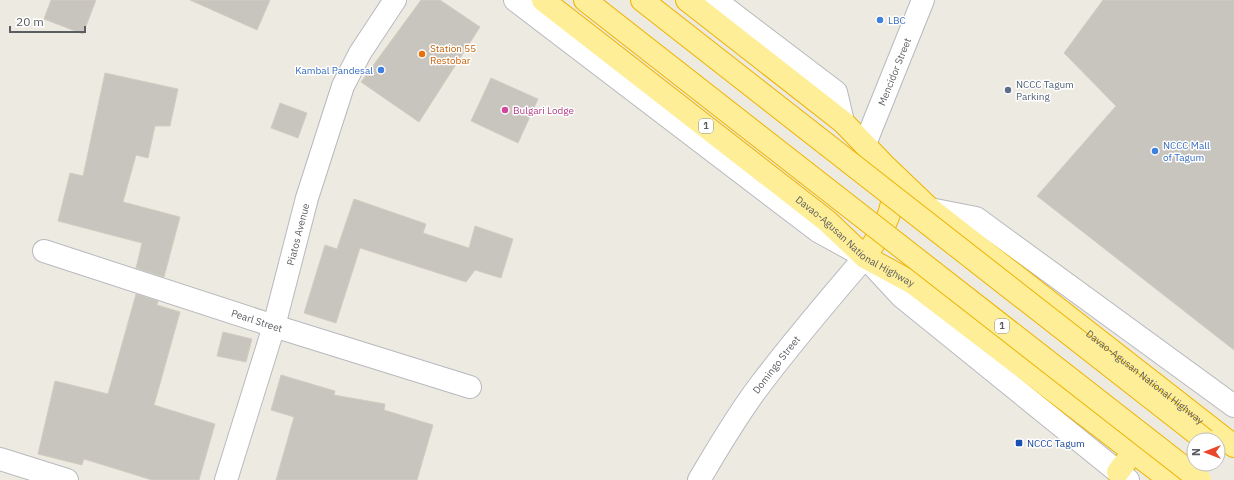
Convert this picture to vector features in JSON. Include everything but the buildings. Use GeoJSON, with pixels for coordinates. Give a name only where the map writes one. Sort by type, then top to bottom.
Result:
{"type":"FeatureCollection","features":[{"type":"Feature","properties":{"kind":"highway","name":"Davao-Agusan National Highway"},"geometry":{"type":"LineString","coordinates":[[543,0],[827,221],[865,257],[912,283],[1170,480]]}},
{"type":"Feature","properties":{"kind":"highway","name":"1"},"geometry":{"type":"LineString","coordinates":[[585,0],[1200,480]]}},
{"type":"Feature","properties":{"kind":"highway","name":"Davao-Agusan National Highway"},"geometry":{"type":"LineString","coordinates":[[642,0],[1195,432]]}},
{"type":"Feature","properties":{"kind":"highway","name":"Davao-Agusan National Highway"},"geometry":{"type":"LineString","coordinates":[[687,0],[843,122],[866,144],[890,171],[930,209],[1234,446]]}},
{"type":"Feature","properties":{"kind":"highway"},"geometry":{"type":"LineString","coordinates":[[865,257],[885,226],[890,210],[894,191],[890,171]]}},
{"type":"Feature","properties":{"kind":"highway"},"geometry":{"type":"LineString","coordinates":[[865,257],[903,220],[918,212],[930,209]]}},
{"type":"Feature","properties":{"kind":"highway"},"geometry":{"type":"LineString","coordinates":[[1123,476],[1133,452]]}},
{"type":"Feature","properties":{"kind":"highway"},"geometry":{"type":"LineString","coordinates":[[1226,456],[1234,463]]}},
{"type":"Feature","properties":{"kind":"street","name":"Piatos Avenue"},"geometry":{"type":"LineString","coordinates":[[226,480],[274,326],[307,198],[343,86],[360,53],[395,0]]}},
{"type":"Feature","properties":{"kind":"street"},"geometry":{"type":"LineString","coordinates":[[514,0],[818,232],[865,257],[902,297],[1123,476]]}},
{"type":"Feature","properties":{"kind":"street"},"geometry":{"type":"LineString","coordinates":[[715,0],[836,92],[843,122]]}},
{"type":"Feature","properties":{"kind":"street","name":"Mencidor Street"},"geometry":{"type":"LineString","coordinates":[[866,144],[923,0]]}},
{"type":"Feature","properties":{"kind":"street"},"geometry":{"type":"LineString","coordinates":[[930,209],[976,218],[1234,406]]}},
{"type":"Feature","properties":{"kind":"street","name":"Pearl Street"},"geometry":{"type":"LineString","coordinates":[[44,251],[274,326],[470,387]]}},
{"type":"Feature","properties":{"kind":"street","name":"Domingo Street"},"geometry":{"type":"LineString","coordinates":[[699,480],[732,425],[759,385],[788,348],[865,257]]}},
{"type":"Feature","properties":{"kind":"street"},"geometry":{"type":"LineString","coordinates":[[0,459],[67,480]]}},
{"type":"Feature","properties":{"kind":"place","name":"LBC"},"geometry":{"type":"Point","coordinates":[880,20]}},
{"type":"Feature","properties":{"kind":"place","name":"Station 55 Restobar"},"geometry":{"type":"Point","coordinates":[422,54]}},
{"type":"Feature","properties":{"kind":"place","name":"Kambal Pandesal"},"geometry":{"type":"Point","coordinates":[381,70]}},
{"type":"Feature","properties":{"kind":"place","name":"NCCC Tagum Parking"},"geometry":{"type":"Point","coordinates":[1008,90]}},
{"type":"Feature","properties":{"kind":"place","name":"Bulgari Lodge"},"geometry":{"type":"Point","coordinates":[505,110]}},
{"type":"Feature","properties":{"kind":"place","name":"NCCC Mall of Tagum"},"geometry":{"type":"Point","coordinates":[1155,151]}},
{"type":"Feature","properties":{"kind":"place","name":"NCCC Tagum"},"geometry":{"type":"Point","coordinates":[1019,443]}}]}
